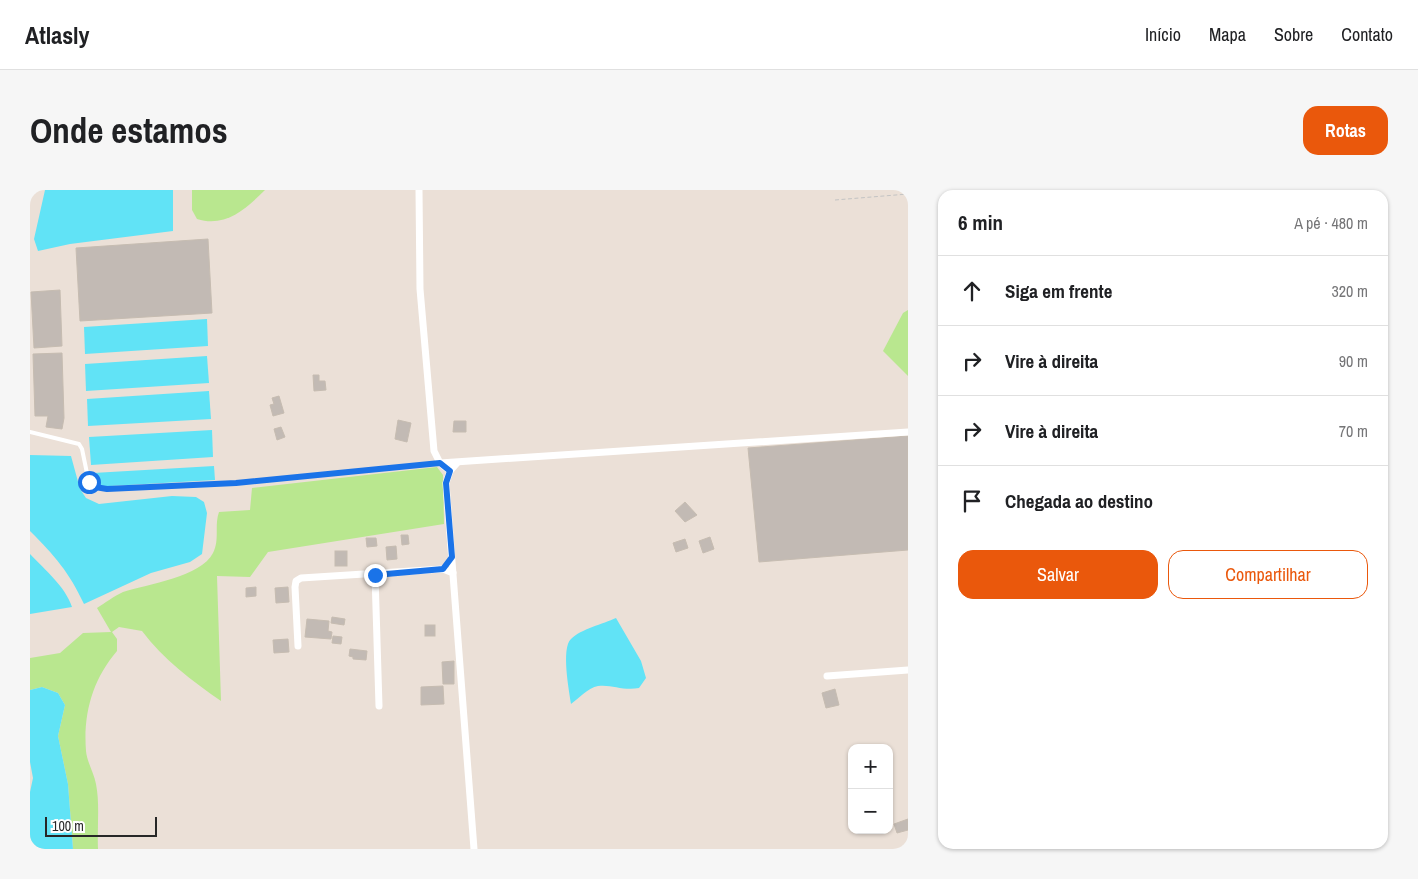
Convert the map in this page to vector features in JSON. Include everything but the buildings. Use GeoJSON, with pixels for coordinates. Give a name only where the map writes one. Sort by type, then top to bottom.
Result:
{"type":"FeatureCollection","features":[{"type":"Feature","properties":{"kind":"street"},"geometry":{"type":"LineString","coordinates":[[418,190],[420,289],[434,451],[440,463],[450,471]]}},
{"type":"Feature","properties":{"kind":"street"},"geometry":{"type":"LineString","coordinates":[[440,463],[908,432]]}},
{"type":"Feature","properties":{"kind":"street"},"geometry":{"type":"LineString","coordinates":[[457,462],[450,471],[446,483],[474,849]]}},
{"type":"Feature","properties":{"kind":"street"},"geometry":{"type":"LineString","coordinates":[[443,569],[452,557]]}},
{"type":"Feature","properties":{"kind":"street"},"geometry":{"type":"LineString","coordinates":[[298,646],[296,581],[307,578],[443,569],[452,573]]}},
{"type":"Feature","properties":{"kind":"street"},"geometry":{"type":"LineString","coordinates":[[375,575],[379,706]]}},
{"type":"Feature","properties":{"kind":"street"},"geometry":{"type":"LineString","coordinates":[[827,676],[908,670]]}},
{"type":"Feature","properties":{"kind":"lane"},"geometry":{"type":"LineString","coordinates":[[30,432],[79,444],[82,449],[89,482],[95,487],[107,489],[236,483],[440,463]]}},
{"type":"Feature","properties":{"kind":"path"},"geometry":{"type":"LineString","coordinates":[[835,200],[908,194]]}},
{"type":"Feature","properties":{"kind":"green space"},"geometry":{"type":"Polygon","coordinates":[[[192,190],[265,190],[243,210],[234,215],[217,221],[207,221],[197,219],[192,210],[192,190]]]}},
{"type":"Feature","properties":{"kind":"green space"},"geometry":{"type":"Polygon","coordinates":[[[908,310],[908,376],[883,351],[903,313],[908,310]]]}},
{"type":"Feature","properties":{"kind":"green space"},"geometry":{"type":"Polygon","coordinates":[[[437,467],[443,475],[444,524],[268,552],[250,577],[217,576],[221,701],[178,669],[142,631],[119,627],[112,632],[117,639],[117,651],[102,673],[91,697],[85,737],[87,755],[97,792],[98,849],[73,849],[68,784],[58,736],[65,705],[58,693],[42,687],[30,690],[30,658],[60,653],[83,633],[111,632],[97,608],[123,592],[186,574],[207,561],[215,548],[219,512],[250,510],[252,488],[437,467]]]}},
{"type":"Feature","properties":{"kind":"water"},"geometry":{"type":"Polygon","coordinates":[[[45,190],[173,190],[173,231],[70,244],[38,251],[34,239],[45,190]]]}},
{"type":"Feature","properties":{"kind":"water"},"geometry":{"type":"Polygon","coordinates":[[[207,319],[208,346],[85,354],[84,327],[207,319]]]}},
{"type":"Feature","properties":{"kind":"water"},"geometry":{"type":"Polygon","coordinates":[[[207,356],[209,383],[86,391],[85,364],[207,356]]]}},
{"type":"Feature","properties":{"kind":"water"},"geometry":{"type":"Polygon","coordinates":[[[209,391],[211,419],[88,426],[87,399],[209,391]]]}},
{"type":"Feature","properties":{"kind":"water"},"geometry":{"type":"Polygon","coordinates":[[[212,430],[213,457],[91,465],[89,437],[212,430]]]}},
{"type":"Feature","properties":{"kind":"water"},"geometry":{"type":"Polygon","coordinates":[[[30,455],[71,456],[80,489],[86,498],[99,504],[172,496],[196,497],[204,502],[207,513],[202,554],[190,562],[151,573],[84,604],[61,565],[30,531],[30,455]]]}},
{"type":"Feature","properties":{"kind":"water"},"geometry":{"type":"Polygon","coordinates":[[[214,466],[215,480],[100,486],[94,479],[93,473],[214,466]]]}},
{"type":"Feature","properties":{"kind":"water"},"geometry":{"type":"Polygon","coordinates":[[[30,554],[60,585],[72,607],[30,614],[30,554]]]}},
{"type":"Feature","properties":{"kind":"water"},"geometry":{"type":"Polygon","coordinates":[[[616,618],[641,661],[646,678],[639,688],[594,687],[571,704],[566,670],[568,644],[580,632],[616,618]]]}},
{"type":"Feature","properties":{"kind":"water"},"geometry":{"type":"Polygon","coordinates":[[[42,687],[58,693],[65,705],[58,736],[68,784],[73,849],[30,849],[30,792],[33,778],[30,762],[30,690],[42,687]]]}},
{"type":"Feature","properties":{"kind":"route"},"geometry":{"type":"LineString","coordinates":[[89,482],[95,487],[107,489],[236,483],[440,463],[450,471],[446,483],[452,557],[443,569],[375,575]]}}]}
